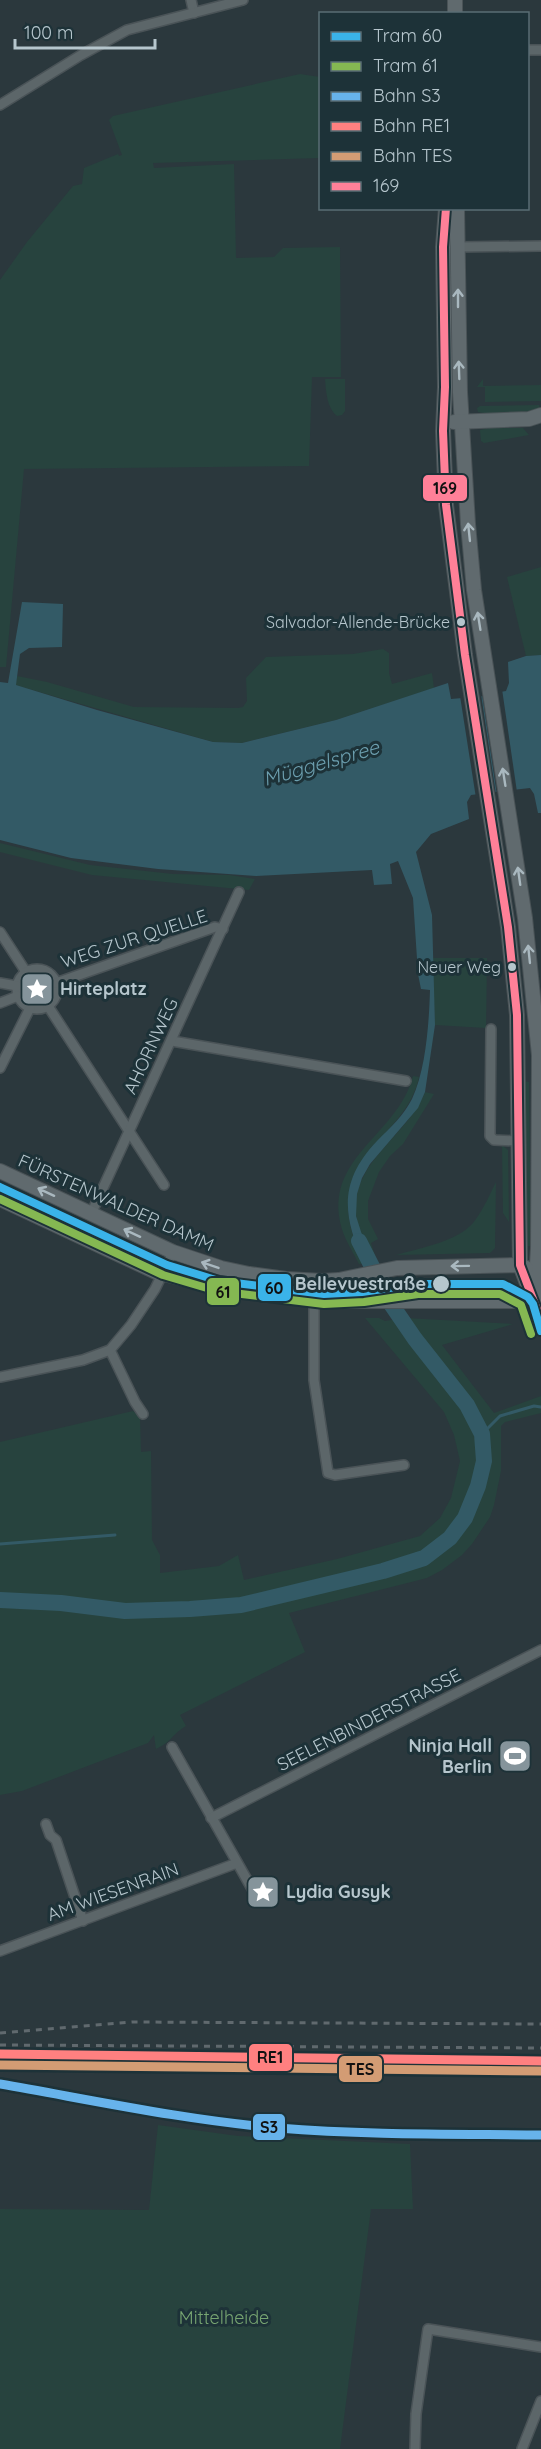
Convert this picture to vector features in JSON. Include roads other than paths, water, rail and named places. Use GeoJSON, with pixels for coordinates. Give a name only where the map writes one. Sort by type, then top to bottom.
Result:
{"type":"FeatureCollection","features":[{"type":"Feature","properties":{"kind":"main road"},"geometry":{"type":"LineString","coordinates":[[446,210],[443,247],[446,505],[465,655],[508,927],[517,1015],[520,1265],[541,1320]]}},
{"type":"Feature","properties":{"kind":"main road"},"geometry":{"type":"LineString","coordinates":[[457,210],[462,422],[468,524],[484,652],[525,918],[540,1055],[534,1301]]}},
{"type":"Feature","properties":{"kind":"main road"},"geometry":{"type":"LineString","coordinates":[[444,423],[529,419],[541,415]]}},
{"type":"Feature","properties":{"kind":"main road"},"geometry":{"type":"LineString","coordinates":[[518,1056],[540,1055]]}},
{"type":"Feature","properties":{"kind":"main road","name":"FÜRSTENWALDER DAMM"},"geometry":{"type":"LineString","coordinates":[[0,1171],[173,1252],[221,1268],[286,1279],[339,1280],[416,1267],[520,1265],[536,1272]]}},
{"type":"Feature","properties":{"kind":"main road"},"geometry":{"type":"LineString","coordinates":[[0,1199],[163,1274],[218,1287],[314,1299],[534,1301]]}},
{"type":"Feature","properties":{"kind":"street"},"geometry":{"type":"LineString","coordinates":[[191,0],[194,13]]}},
{"type":"Feature","properties":{"kind":"street"},"geometry":{"type":"LineString","coordinates":[[0,105],[120,33],[243,0]]}},
{"type":"Feature","properties":{"kind":"street"},"geometry":{"type":"LineString","coordinates":[[458,247],[541,246]]}},
{"type":"Feature","properties":{"kind":"street","name":"AHORNWEG"},"geometry":{"type":"LineString","coordinates":[[91,1214],[239,892]]}},
{"type":"Feature","properties":{"kind":"street","name":"WEG ZUR QUELLE"},"geometry":{"type":"LineString","coordinates":[[56,983],[214,927],[223,929]]}},
{"type":"Feature","properties":{"kind":"street"},"geometry":{"type":"LineString","coordinates":[[0,932],[26,972]]}},
{"type":"Feature","properties":{"kind":"street"},"geometry":{"type":"LineString","coordinates":[[43,970],[53,977],[56,983],[57,993],[48,1006],[39,1010],[22,1004],[18,996],[17,986],[26,972],[43,970]]}},
{"type":"Feature","properties":{"kind":"street"},"geometry":{"type":"LineString","coordinates":[[0,983],[17,986]]}},
{"type":"Feature","properties":{"kind":"street"},"geometry":{"type":"LineString","coordinates":[[0,1003],[18,996]]}},
{"type":"Feature","properties":{"kind":"street"},"geometry":{"type":"LineString","coordinates":[[48,1006],[164,1185]]}},
{"type":"Feature","properties":{"kind":"street"},"geometry":{"type":"LineString","coordinates":[[0,1068],[30,1008]]}},
{"type":"Feature","properties":{"kind":"street"},"geometry":{"type":"LineString","coordinates":[[490,1029],[490,1136],[494,1140],[517,1141]]}},
{"type":"Feature","properties":{"kind":"street"},"geometry":{"type":"LineString","coordinates":[[172,1041],[406,1081]]}},
{"type":"Feature","properties":{"kind":"street"},"geometry":{"type":"LineString","coordinates":[[0,1377],[83,1360],[110,1350],[138,1315],[163,1274],[173,1252]]}},
{"type":"Feature","properties":{"kind":"street"},"geometry":{"type":"LineString","coordinates":[[314,1299],[314,1380],[328,1473],[335,1475],[404,1465]]}},
{"type":"Feature","properties":{"kind":"street"},"geometry":{"type":"LineString","coordinates":[[110,1350],[143,1414]]}},
{"type":"Feature","properties":{"kind":"street","name":"SEELENBINDERSTRASSE"},"geometry":{"type":"LineString","coordinates":[[212,1818],[541,1650]]}},
{"type":"Feature","properties":{"kind":"street"},"geometry":{"type":"LineString","coordinates":[[172,1747],[255,1894]]}},
{"type":"Feature","properties":{"kind":"street"},"geometry":{"type":"LineString","coordinates":[[46,1824],[50,1835],[56,1840],[82,1921]]}},
{"type":"Feature","properties":{"kind":"street","name":"AM WIESENRAIN"},"geometry":{"type":"LineString","coordinates":[[0,1951],[237,1863]]}},
{"type":"Feature","properties":{"kind":"street"},"geometry":{"type":"LineString","coordinates":[[415,2449],[416,2414],[428,2329],[541,2347]]}},
{"type":"Feature","properties":{"kind":"street"},"geometry":{"type":"LineString","coordinates":[[522,2449],[541,2401]]}},
{"type":"Feature","properties":{"kind":"water","name":"Müggelspree"},"geometry":{"type":"Polygon","coordinates":[[[22,602],[63,604],[62,647],[29,648],[20,654],[16,685],[213,742],[242,743],[336,720],[448,683],[451,699],[485,696],[501,700],[500,692],[506,691],[509,683],[508,662],[526,656],[541,655],[541,813],[538,813],[534,794],[530,788],[471,795],[467,802],[469,819],[431,834],[416,852],[432,915],[435,1025],[425,1092],[418,1108],[370,1164],[357,1194],[356,1216],[370,1260],[364,1263],[351,1229],[348,1214],[350,1185],[365,1156],[401,1116],[412,1099],[424,1060],[429,1017],[430,990],[421,989],[418,974],[413,898],[398,861],[390,864],[392,884],[374,885],[372,870],[256,876],[158,869],[71,858],[0,840],[0,682],[8,683],[22,602]]]}},
{"type":"Feature","properties":{"kind":"waterway"},"geometry":{"type":"LineString","coordinates":[[0,1600],[61,1603],[125,1611],[241,1605],[383,1571],[424,1558],[450,1538],[465,1518],[478,1486],[484,1461],[482,1434],[467,1405],[415,1339],[391,1304],[359,1241]]}},
{"type":"Feature","properties":{"kind":"waterway"},"geometry":{"type":"LineString","coordinates":[[482,1434],[500,1416],[534,1406],[541,1407]]}},
{"type":"Feature","properties":{"kind":"waterway"},"geometry":{"type":"LineString","coordinates":[[0,1544],[115,1535]]}},
{"type":"Feature","properties":{"kind":"railway"},"geometry":{"type":"LineString","coordinates":[[0,2033],[132,2022],[541,2024]]}},
{"type":"Feature","properties":{"kind":"railway"},"geometry":{"type":"LineString","coordinates":[[0,2045],[541,2048]]}},
{"type":"Feature","properties":{"kind":"tram line","name":"60"},"geometry":{"type":"LineString","coordinates":[[0,1187],[167,1265],[219,1281],[324,1294],[362,1292],[417,1284],[503,1284],[528,1297],[533,1304],[541,1331]]}},
{"type":"Feature","properties":{"kind":"tram line","name":"61"},"geometry":{"type":"LineString","coordinates":[[0,1199],[163,1275],[217,1291],[324,1304],[364,1302],[418,1294],[500,1294],[521,1305],[531,1334]]}},
{"type":"Feature","properties":{"kind":"rail line","name":"RE1"},"geometry":{"type":"LineString","coordinates":[[0,2054],[541,2061]]}},
{"type":"Feature","properties":{"kind":"rail line","name":"TES"},"geometry":{"type":"LineString","coordinates":[[0,2065],[541,2071]]}},
{"type":"Feature","properties":{"kind":"rail line","name":"S3"},"geometry":{"type":"LineString","coordinates":[[0,2084],[173,2115],[278,2128],[376,2133],[541,2135]]}},
{"type":"Feature","properties":{"kind":"place","name":"Salvador-Allende-Brücke"},"geometry":{"type":"Point","coordinates":[461,622]}},
{"type":"Feature","properties":{"kind":"place","name":"Neuer Weg"},"geometry":{"type":"Point","coordinates":[512,967]}},
{"type":"Feature","properties":{"kind":"place","name":"Hirteplatz"},"geometry":{"type":"Point","coordinates":[37,989]}},
{"type":"Feature","properties":{"kind":"place","name":"Bellevuestraße"},"geometry":{"type":"Point","coordinates":[441,1284]}},
{"type":"Feature","properties":{"kind":"place","name":"Ninja Hall Berlin"},"geometry":{"type":"Point","coordinates":[515,1756]}},
{"type":"Feature","properties":{"kind":"place","name":"Lydia Gusyk"},"geometry":{"type":"Point","coordinates":[263,1892]}},
{"type":"Feature","properties":{"kind":"park label","name":"Mittelheide"},"geometry":{"type":"Point","coordinates":[224,2318]}}]}
